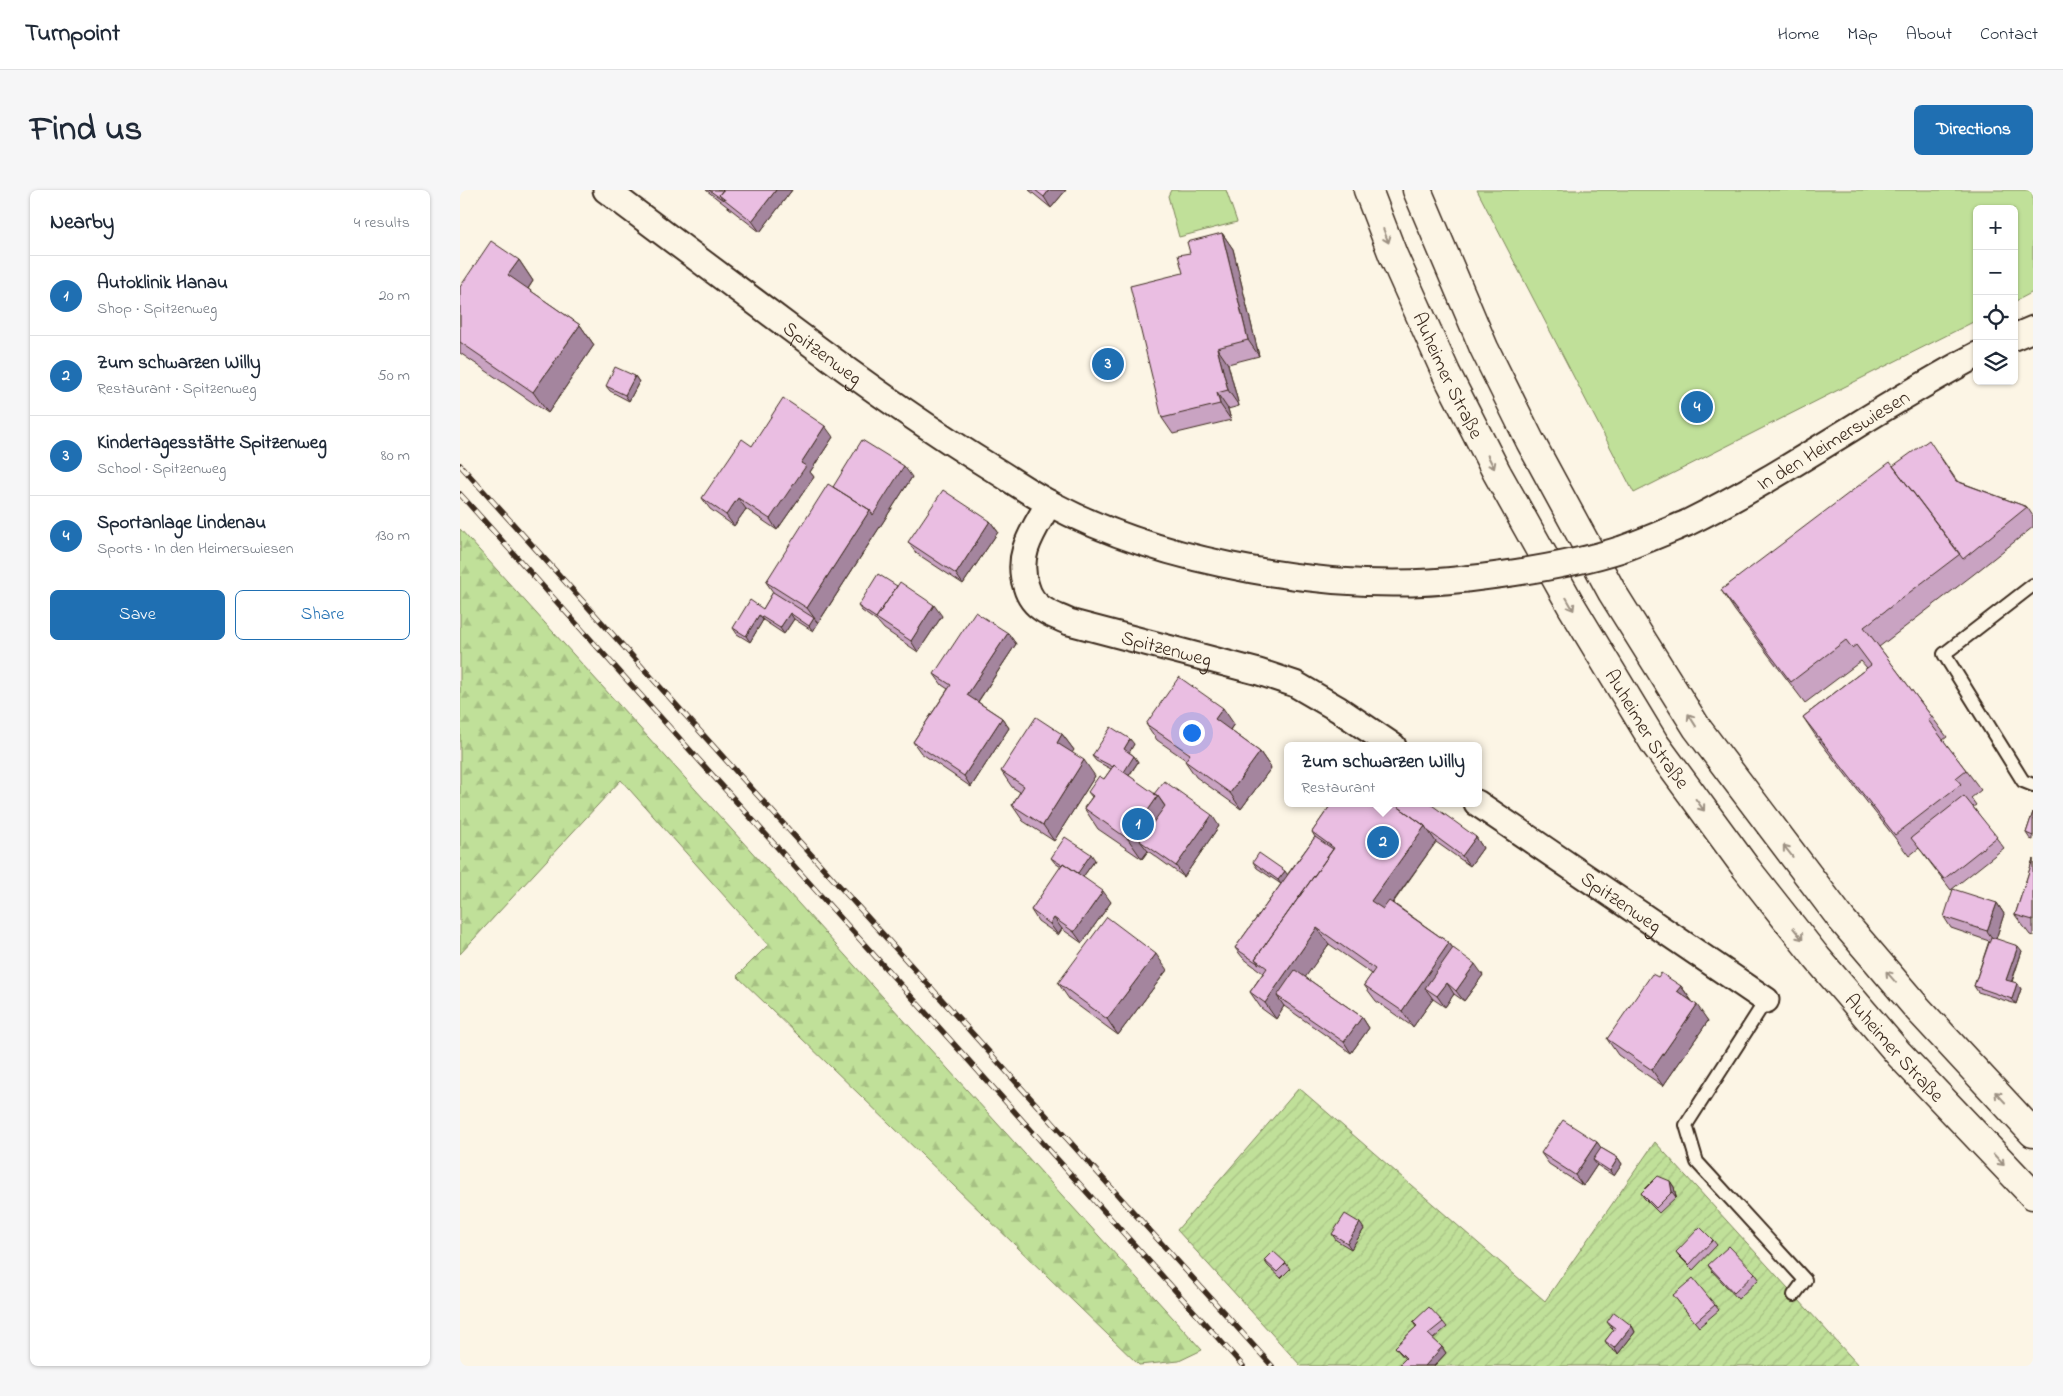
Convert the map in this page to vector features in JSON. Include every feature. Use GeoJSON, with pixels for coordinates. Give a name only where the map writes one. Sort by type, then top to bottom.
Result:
{"type":"FeatureCollection","features":[{"type":"Feature","properties":{"kind":"main road","name":"Auheimer Straße"},"geometry":{"type":"LineString","coordinates":[[1368,190],[1393,255],[1446,373],[1493,465],[1572,607],[1655,744],[1746,868],[1817,958],[1899,1054],[2033,1195]]}},
{"type":"Feature","properties":{"kind":"main road","name":"Auheimer Straße"},"geometry":{"type":"LineString","coordinates":[[1417,190],[1484,348],[1530,441],[1612,592],[1697,728],[1842,920],[1918,1009],[2033,1133]]}},
{"type":"Feature","properties":{"kind":"street","name":"Spitzenweg"},"geometry":{"type":"LineString","coordinates":[[606,190],[874,392],[938,436],[1049,503],[1092,523],[1143,542],[1257,570],[1316,579],[1420,584],[1466,579]]}},
{"type":"Feature","properties":{"kind":"street"},"geometry":{"type":"LineString","coordinates":[[2018,335],[2033,329]]}},
{"type":"Feature","properties":{"kind":"street","name":"In den Heimerswiesen"},"geometry":{"type":"LineString","coordinates":[[1466,579],[1511,574],[1588,558],[1629,546],[1687,523],[1732,501],[1924,383],[1973,357]]}},
{"type":"Feature","properties":{"kind":"street","name":"Spitzenweg"},"geometry":{"type":"LineString","coordinates":[[1049,503],[1029,538],[1022,558],[1022,574],[1030,597],[1044,610],[1069,622],[1259,672],[1295,684],[1338,708],[1387,742]]}},
{"type":"Feature","properties":{"kind":"street","name":"Spitzenweg"},"geometry":{"type":"LineString","coordinates":[[1482,806],[1766,1000]]}},
{"type":"Feature","properties":{"kind":"lane"},"geometry":{"type":"LineString","coordinates":[[2033,585],[1944,654],[2023,781],[2033,785]]}},
{"type":"Feature","properties":{"kind":"lane"},"geometry":{"type":"LineString","coordinates":[[1766,1000],[1686,1125],[1696,1162],[1806,1280],[1794,1295]]}},
{"type":"Feature","properties":{"kind":"green space"},"geometry":{"type":"Polygon","coordinates":[[[1171,190],[1226,190],[1237,222],[1179,237],[1168,196],[1171,190]]]}},
{"type":"Feature","properties":{"kind":"green space"},"geometry":{"type":"Polygon","coordinates":[[[1477,190],[2033,190],[2033,292],[2018,300],[2018,205],[1973,205],[1973,322],[1634,493],[1477,190]]]}},
{"type":"Feature","properties":{"kind":"green space"},"geometry":{"type":"Polygon","coordinates":[[[460,529],[1202,1350],[1179,1361],[1139,1365],[737,976],[768,945],[621,780],[460,954],[460,529]]]}},
{"type":"Feature","properties":{"kind":"green space"},"geometry":{"type":"Polygon","coordinates":[[[1299,1088],[1545,1301],[1655,1142],[1859,1366],[1301,1366],[1177,1230],[1299,1088]]]}},
{"type":"Feature","properties":{"kind":"building"},"geometry":{"type":"Polygon","coordinates":[[[709,190],[723,190],[719,195],[723,200],[709,190]]]}},
{"type":"Feature","properties":{"kind":"building"},"geometry":{"type":"Polygon","coordinates":[[[723,190],[776,190],[752,221],[719,195],[723,190]]]}},
{"type":"Feature","properties":{"kind":"building"},"geometry":{"type":"Polygon","coordinates":[[[1035,190],[1049,190],[1044,197],[1035,190]]]}},
{"type":"Feature","properties":{"kind":"building"},"geometry":{"type":"Polygon","coordinates":[[[1222,233],[1248,340],[1217,348],[1228,390],[1217,393],[1220,404],[1162,418],[1130,286],[1183,273],[1178,255],[1190,253],[1187,242],[1222,233]]]}},
{"type":"Feature","properties":{"kind":"building"},"geometry":{"type":"Polygon","coordinates":[[[491,241],[519,260],[508,275],[580,325],[533,392],[460,342],[460,287],[491,241]]]}},
{"type":"Feature","properties":{"kind":"building"},"geometry":{"type":"Polygon","coordinates":[[[615,367],[635,376],[625,395],[606,386],[615,367]]]}},
{"type":"Feature","properties":{"kind":"building"},"geometry":{"type":"Polygon","coordinates":[[[783,398],[825,426],[801,463],[806,466],[770,519],[738,498],[726,515],[702,498],[742,439],[752,446],[783,398]]]}},
{"type":"Feature","properties":{"kind":"building"},"geometry":{"type":"Polygon","coordinates":[[[862,440],[904,466],[873,515],[870,510],[833,487],[862,440]]]}},
{"type":"Feature","properties":{"kind":"building"},"geometry":{"type":"Polygon","coordinates":[[[1929,440],[1956,481],[2027,507],[1963,559],[1893,466],[1929,440]]]}},
{"type":"Feature","properties":{"kind":"building"},"geometry":{"type":"Polygon","coordinates":[[[1890,462],[1960,554],[1864,627],[1932,717],[1928,720],[1966,770],[1956,778],[1961,784],[1895,835],[1803,717],[1871,665],[1856,645],[1852,648],[1846,640],[1791,682],[1721,590],[1890,462]]]}},
{"type":"Feature","properties":{"kind":"building"},"geometry":{"type":"Polygon","coordinates":[[[828,484],[870,510],[807,608],[766,582],[828,484]]]}},
{"type":"Feature","properties":{"kind":"building"},"geometry":{"type":"Polygon","coordinates":[[[943,490],[990,521],[956,574],[908,542],[943,490]]]}},
{"type":"Feature","properties":{"kind":"building"},"geometry":{"type":"Polygon","coordinates":[[[878,574],[897,586],[876,618],[858,606],[878,574]]]}},
{"type":"Feature","properties":{"kind":"building"},"geometry":{"type":"Polygon","coordinates":[[[900,582],[934,605],[911,641],[876,618],[900,582]]]}},
{"type":"Feature","properties":{"kind":"building"},"geometry":{"type":"Polygon","coordinates":[[[773,592],[814,618],[809,626],[790,613],[780,628],[759,615],[746,636],[733,628],[750,600],[763,609],[773,592]]]}},
{"type":"Feature","properties":{"kind":"building"},"geometry":{"type":"Polygon","coordinates":[[[975,612],[1008,633],[967,695],[1002,718],[964,776],[913,742],[951,685],[934,674],[975,612]]]}},
{"type":"Feature","properties":{"kind":"building"},"geometry":{"type":"Polygon","coordinates":[[[1179,677],[1223,708],[1215,719],[1260,752],[1230,793],[1185,761],[1190,754],[1146,724],[1179,677]]]}},
{"type":"Feature","properties":{"kind":"building"},"geometry":{"type":"Polygon","coordinates":[[[1036,717],[1062,734],[1057,743],[1084,760],[1043,825],[1012,805],[1024,786],[1001,771],[1036,717]]]}},
{"type":"Feature","properties":{"kind":"building"},"geometry":{"type":"Polygon","coordinates":[[[1111,727],[1130,739],[1124,749],[1134,756],[1124,772],[1114,765],[1113,767],[1092,756],[1111,727]]]}},
{"type":"Feature","properties":{"kind":"building"},"geometry":{"type":"Polygon","coordinates":[[[1114,765],[1158,796],[1128,839],[1084,808],[1093,796],[1088,792],[1099,776],[1104,779],[1114,765]]]}},
{"type":"Feature","properties":{"kind":"building"},"geometry":{"type":"Polygon","coordinates":[[[1164,781],[1212,815],[1176,866],[1140,841],[1165,806],[1158,796],[1154,794],[1164,781]]]}},
{"type":"Feature","properties":{"kind":"building"},"geometry":{"type":"Polygon","coordinates":[[[1964,796],[1997,837],[1944,879],[1911,838],[1964,796]]]}},
{"type":"Feature","properties":{"kind":"building"},"geometry":{"type":"Polygon","coordinates":[[[1329,807],[1399,807],[1425,826],[1371,901],[1383,909],[1389,901],[1449,943],[1402,1011],[1364,985],[1375,969],[1317,928],[1265,1003],[1250,992],[1267,968],[1255,959],[1334,848],[1312,832],[1329,807]]]}},
{"type":"Feature","properties":{"kind":"building"},"geometry":{"type":"Polygon","coordinates":[[[1399,807],[1435,807],[1476,837],[1462,856],[1428,831],[1425,826],[1399,807]]]}},
{"type":"Feature","properties":{"kind":"building"},"geometry":{"type":"Polygon","coordinates":[[[2033,812],[2033,836],[2026,833],[2033,812]]]}},
{"type":"Feature","properties":{"kind":"building"},"geometry":{"type":"Polygon","coordinates":[[[1065,837],[1091,854],[1078,873],[1051,858],[1065,837]]]}},
{"type":"Feature","properties":{"kind":"building"},"geometry":{"type":"Polygon","coordinates":[[[1315,837],[1333,849],[1255,959],[1259,964],[1235,948],[1315,837]]]}},
{"type":"Feature","properties":{"kind":"building"},"geometry":{"type":"Polygon","coordinates":[[[1259,853],[1285,871],[1278,880],[1253,862],[1259,853]]]}},
{"type":"Feature","properties":{"kind":"building"},"geometry":{"type":"Polygon","coordinates":[[[2033,859],[2033,920],[2015,915],[2033,859]]]}},
{"type":"Feature","properties":{"kind":"building"},"geometry":{"type":"Polygon","coordinates":[[[1063,863],[1103,891],[1074,932],[1054,918],[1050,924],[1031,910],[1063,863]]]}},
{"type":"Feature","properties":{"kind":"building"},"geometry":{"type":"Polygon","coordinates":[[[1953,889],[1997,903],[1987,931],[1944,917],[1953,889]]]}},
{"type":"Feature","properties":{"kind":"building"},"geometry":{"type":"Polygon","coordinates":[[[1107,917],[1156,954],[1107,1019],[1058,983],[1107,917]]]}},
{"type":"Feature","properties":{"kind":"building"},"geometry":{"type":"Polygon","coordinates":[[[1991,937],[2018,946],[2006,980],[2017,983],[2012,999],[1974,986],[1991,937]]]}},
{"type":"Feature","properties":{"kind":"building"},"geometry":{"type":"Polygon","coordinates":[[[1453,948],[1475,964],[1456,991],[1447,983],[1437,996],[1425,988],[1453,948]]]}},
{"type":"Feature","properties":{"kind":"building"},"geometry":{"type":"Polygon","coordinates":[[[1295,970],[1362,1017],[1344,1042],[1277,996],[1295,970]]]}},
{"type":"Feature","properties":{"kind":"building"},"geometry":{"type":"Polygon","coordinates":[[[1661,973],[1681,986],[1677,991],[1697,1005],[1652,1070],[1607,1039],[1652,974],[1658,977],[1661,973]]]}},
{"type":"Feature","properties":{"kind":"building"},"geometry":{"type":"Polygon","coordinates":[[[1563,1120],[1597,1142],[1575,1175],[1541,1153],[1563,1120]]]}},
{"type":"Feature","properties":{"kind":"building"},"geometry":{"type":"Polygon","coordinates":[[[1601,1148],[1618,1158],[1610,1171],[1593,1160],[1601,1148]]]}},
{"type":"Feature","properties":{"kind":"building"},"geometry":{"type":"Polygon","coordinates":[[[1658,1176],[1670,1181],[1672,1192],[1656,1208],[1641,1193],[1658,1176]]]}},
{"type":"Feature","properties":{"kind":"building"},"geometry":{"type":"Polygon","coordinates":[[[1345,1214],[1360,1223],[1347,1243],[1332,1234],[1345,1214]]]}},
{"type":"Feature","properties":{"kind":"building"},"geometry":{"type":"Polygon","coordinates":[[[1700,1227],[1713,1240],[1689,1265],[1676,1252],[1700,1227]]]}},
{"type":"Feature","properties":{"kind":"building"},"geometry":{"type":"Polygon","coordinates":[[[1729,1246],[1755,1273],[1734,1293],[1708,1265],[1729,1246]]]}},
{"type":"Feature","properties":{"kind":"building"},"geometry":{"type":"Polygon","coordinates":[[[1273,1251],[1286,1263],[1277,1272],[1264,1260],[1273,1251]]]}},
{"type":"Feature","properties":{"kind":"building"},"geometry":{"type":"Polygon","coordinates":[[[1693,1278],[1715,1305],[1695,1322],[1673,1295],[1693,1278]]]}},
{"type":"Feature","properties":{"kind":"building"},"geometry":{"type":"Polygon","coordinates":[[[1429,1307],[1443,1322],[1428,1334],[1442,1347],[1425,1366],[1398,1366],[1406,1358],[1395,1347],[1417,1326],[1413,1322],[1429,1307]]]}},
{"type":"Feature","properties":{"kind":"building"},"geometry":{"type":"Polygon","coordinates":[[[1614,1312],[1632,1326],[1614,1348],[1605,1341],[1615,1328],[1607,1322],[1614,1312]]]}},
{"type":"Feature","properties":{"kind":"railway"},"geometry":{"type":"LineString","coordinates":[[460,465],[1272,1366]]}},
{"type":"Feature","properties":{"kind":"railway"},"geometry":{"type":"LineString","coordinates":[[460,494],[1243,1366]]}},
{"type":"Feature","properties":{"kind":"place","name":"Kindertagesstätte Spitzenweg"},"geometry":{"type":"Point","coordinates":[1108,364]}},
{"type":"Feature","properties":{"kind":"place","name":"Sportanlage Lindenau"},"geometry":{"type":"Point","coordinates":[1697,407]}},
{"type":"Feature","properties":{"kind":"place","name":"Autoklinik Hanau"},"geometry":{"type":"Point","coordinates":[1138,824]}},
{"type":"Feature","properties":{"kind":"place","name":"Zum schwarzen Willy"},"geometry":{"type":"Point","coordinates":[1383,842]}}]}
